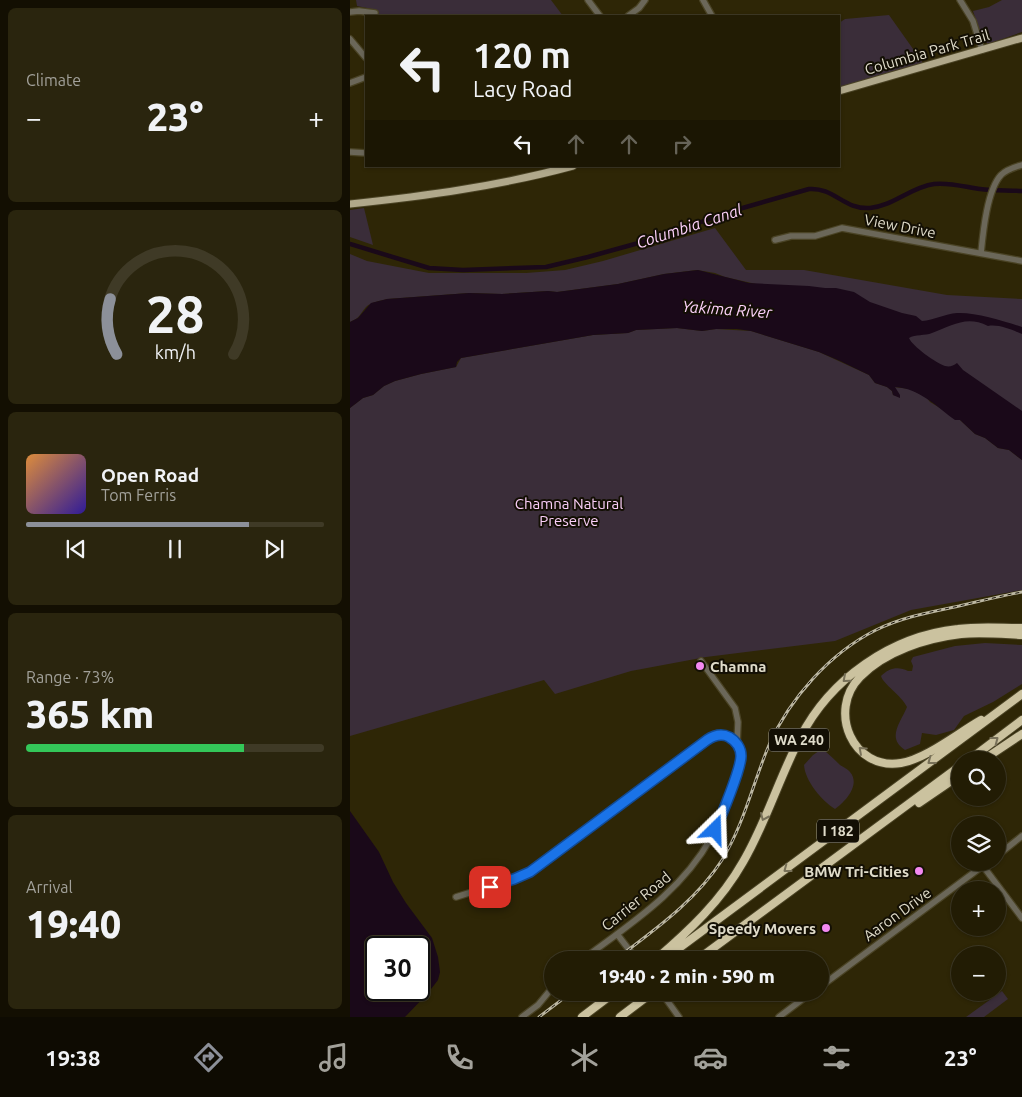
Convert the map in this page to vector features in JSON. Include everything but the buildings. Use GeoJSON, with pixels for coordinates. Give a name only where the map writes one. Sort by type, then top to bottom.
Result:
{"type":"FeatureCollection","features":[{"type":"Feature","properties":{"kind":"highway","name":"WA 240"},"geometry":{"type":"LineString","coordinates":[[665,951],[712,907],[735,876],[752,845],[800,738],[817,710],[836,688],[872,660],[894,647],[919,637],[956,629],[1022,628]]}},
{"type":"Feature","properties":{"kind":"highway"},"geometry":{"type":"LineString","coordinates":[[1013,701],[918,758],[899,764],[880,762],[866,755],[854,743],[846,728],[846,700],[855,683],[868,670],[896,653],[922,643],[961,634],[1022,635]]}},
{"type":"Feature","properties":{"kind":"highway","name":"I 182"},"geometry":{"type":"LineString","coordinates":[[675,951],[1022,694]]}},
{"type":"Feature","properties":{"kind":"highway"},"geometry":{"type":"LineString","coordinates":[[981,751],[1022,720]]}},
{"type":"Feature","properties":{"kind":"highway"},"geometry":{"type":"LineString","coordinates":[[996,751],[1022,734]]}},
{"type":"Feature","properties":{"kind":"highway","name":"I 182"},"geometry":{"type":"LineString","coordinates":[[709,951],[951,773]]}},
{"type":"Feature","properties":{"kind":"highway"},"geometry":{"type":"LineString","coordinates":[[853,846],[951,782]]}},
{"type":"Feature","properties":{"kind":"highway"},"geometry":{"type":"LineString","coordinates":[[582,1017],[603,1001]]}},
{"type":"Feature","properties":{"kind":"highway"},"geometry":{"type":"LineString","coordinates":[[620,1017],[641,1001]]}},
{"type":"Feature","properties":{"kind":"highway"},"geometry":{"type":"LineString","coordinates":[[625,1017],[643,1001]]}},
{"type":"Feature","properties":{"kind":"main road","name":"Columbia Park Trail"},"geometry":{"type":"LineString","coordinates":[[840,91],[1022,38]]}},
{"type":"Feature","properties":{"kind":"main road"},"geometry":{"type":"LineString","coordinates":[[350,204],[465,190],[569,167]]}},
{"type":"Feature","properties":{"kind":"street"},"geometry":{"type":"LineString","coordinates":[[588,0],[599,15]]}},
{"type":"Feature","properties":{"kind":"street"},"geometry":{"type":"LineString","coordinates":[[629,15],[639,8],[645,0]]}},
{"type":"Feature","properties":{"kind":"street"},"geometry":{"type":"LineString","coordinates":[[703,0],[711,15]]}},
{"type":"Feature","properties":{"kind":"street"},"geometry":{"type":"LineString","coordinates":[[960,0],[973,21],[982,50]]}},
{"type":"Feature","properties":{"kind":"street"},"geometry":{"type":"LineString","coordinates":[[350,12],[375,13]]}},
{"type":"Feature","properties":{"kind":"street"},"geometry":{"type":"LineString","coordinates":[[350,39],[365,57]]}},
{"type":"Feature","properties":{"kind":"street"},"geometry":{"type":"LineString","coordinates":[[350,83],[365,77]]}},
{"type":"Feature","properties":{"kind":"street"},"geometry":{"type":"LineString","coordinates":[[350,152],[365,153]]}},
{"type":"Feature","properties":{"kind":"street"},"geometry":{"type":"LineString","coordinates":[[981,253],[984,225],[994,189],[1002,174],[1022,165]]}},
{"type":"Feature","properties":{"kind":"street","name":"View Drive"},"geometry":{"type":"LineString","coordinates":[[775,240],[791,236],[815,236],[842,228],[1022,261]]}},
{"type":"Feature","properties":{"kind":"street","name":"Carrier Road"},"geometry":{"type":"LineString","coordinates":[[594,951],[670,892],[701,855],[718,824],[741,756],[737,745],[738,722],[735,708],[701,661]]}},
{"type":"Feature","properties":{"kind":"street"},"geometry":{"type":"LineString","coordinates":[[456,897],[514,879],[530,872],[710,738],[725,736],[731,738],[737,745]]}},
{"type":"Feature","properties":{"kind":"street"},"geometry":{"type":"LineString","coordinates":[[1006,849],[1022,836]]}},
{"type":"Feature","properties":{"kind":"street","name":"Aaron Drive"},"geometry":{"type":"LineString","coordinates":[[829,979],[976,871]]}},
{"type":"Feature","properties":{"kind":"street"},"geometry":{"type":"LineString","coordinates":[[991,871],[1022,918]]}},
{"type":"Feature","properties":{"kind":"street"},"geometry":{"type":"LineString","coordinates":[[617,934],[630,951]]}},
{"type":"Feature","properties":{"kind":"street"},"geometry":{"type":"LineString","coordinates":[[522,1017],[538,1005],[544,998]]}},
{"type":"Feature","properties":{"kind":"street"},"geometry":{"type":"LineString","coordinates":[[667,1001],[679,1017]]}},
{"type":"Feature","properties":{"kind":"street"},"geometry":{"type":"LineString","coordinates":[[779,1017],[800,1001]]}},
{"type":"Feature","properties":{"kind":"green space"},"geometry":{"type":"Polygon","coordinates":[[[356,0],[551,0],[562,15],[377,15],[377,10],[357,6],[356,0]]]}},
{"type":"Feature","properties":{"kind":"green space"},"geometry":{"type":"Polygon","coordinates":[[[1002,0],[1022,0],[1022,32],[988,44],[982,38],[973,11],[989,7],[1002,0]]]}},
{"type":"Feature","properties":{"kind":"green space"},"geometry":{"type":"Polygon","coordinates":[[[889,15],[923,63],[840,87],[840,22],[845,19],[889,15]]]}},
{"type":"Feature","properties":{"kind":"green space"},"geometry":{"type":"Polygon","coordinates":[[[364,208],[373,245],[350,237],[350,210],[364,208]]]}},
{"type":"Feature","properties":{"kind":"green space"},"geometry":{"type":"Polygon","coordinates":[[[715,228],[746,270],[804,270],[947,295],[1022,299],[1022,418],[756,284],[697,270],[664,274],[618,284],[557,292],[469,293],[387,299],[368,305],[358,317],[350,322],[350,254],[367,261],[429,273],[526,273],[565,270],[603,261],[715,228]]]}},
{"type":"Feature","properties":{"kind":"green space","name":"Chamna Natural Preserve"},"geometry":{"type":"Polygon","coordinates":[[[677,328],[702,331],[716,329],[751,331],[819,352],[869,375],[875,383],[892,391],[893,395],[900,397],[894,387],[910,389],[926,397],[930,402],[960,420],[975,434],[985,438],[998,448],[1009,450],[1022,460],[1022,590],[911,610],[835,641],[706,657],[631,671],[555,694],[544,680],[350,736],[350,408],[363,398],[373,395],[384,386],[395,381],[456,367],[461,358],[593,335],[677,328]]]}},
{"type":"Feature","properties":{"kind":"green space"},"geometry":{"type":"Polygon","coordinates":[[[985,643],[1022,645],[1022,684],[993,702],[964,716],[954,730],[936,735],[922,733],[920,744],[905,750],[896,740],[896,735],[907,707],[881,676],[887,671],[894,669],[912,671],[911,661],[913,657],[955,646],[985,643]]]}},
{"type":"Feature","properties":{"kind":"green space"},"geometry":{"type":"Polygon","coordinates":[[[822,749],[849,771],[853,777],[853,788],[843,802],[835,809],[815,790],[805,771],[804,765],[822,749]]]}},
{"type":"Feature","properties":{"kind":"green space"},"geometry":{"type":"Polygon","coordinates":[[[988,1001],[1005,1001],[984,1017],[966,1017],[988,1001]]]}},
{"type":"Feature","properties":{"kind":"water","name":"Yakima River"},"geometry":{"type":"Polygon","coordinates":[[[698,270],[749,283],[836,288],[854,292],[870,302],[916,316],[922,321],[964,313],[990,317],[1022,327],[1022,334],[1010,329],[988,326],[973,321],[959,323],[929,334],[909,338],[919,350],[930,358],[945,366],[957,363],[963,370],[1022,411],[1022,460],[1009,450],[998,448],[985,438],[975,434],[960,420],[955,420],[920,394],[895,387],[900,398],[893,395],[892,391],[887,387],[875,383],[869,375],[819,352],[751,331],[737,329],[702,331],[677,328],[636,330],[628,333],[593,335],[461,358],[457,362],[456,367],[395,381],[384,386],[373,395],[363,398],[350,408],[350,322],[358,318],[371,303],[387,299],[469,293],[557,292],[698,270]]]}},
{"type":"Feature","properties":{"kind":"water"},"geometry":{"type":"Polygon","coordinates":[[[350,811],[379,852],[393,882],[406,903],[432,938],[438,957],[440,972],[438,980],[430,990],[430,936],[365,936],[365,1001],[420,1001],[405,1017],[350,1017],[350,811]]]}},
{"type":"Feature","properties":{"kind":"waterway","name":"Columbia Canal"},"geometry":{"type":"LineString","coordinates":[[350,244],[429,268],[463,270],[546,267],[653,239],[732,211],[809,189],[825,191],[853,206],[861,208],[878,207],[934,184],[951,184],[985,190],[1022,191]]}},
{"type":"Feature","properties":{"kind":"railway"},"geometry":{"type":"LineString","coordinates":[[627,951],[687,902],[722,860],[736,832],[763,759],[778,728],[800,694],[827,664],[843,651],[876,630],[906,618],[1022,592]]}},
{"type":"Feature","properties":{"kind":"railway"},"geometry":{"type":"LineString","coordinates":[[539,1017],[560,1001]]}},
{"type":"Feature","properties":{"kind":"place","name":"Chamna"},"geometry":{"type":"Point","coordinates":[700,666]}},
{"type":"Feature","properties":{"kind":"place","name":"BMW Tri-Cities"},"geometry":{"type":"Point","coordinates":[919,871]}},
{"type":"Feature","properties":{"kind":"place","name":"Speedy Movers"},"geometry":{"type":"Point","coordinates":[826,928]}},
{"type":"Feature","properties":{"kind":"route"},"geometry":{"type":"LineString","coordinates":[[490,887],[530,872],[707,740],[721,735],[731,738],[736,742],[741,756],[715,830]]}}]}
